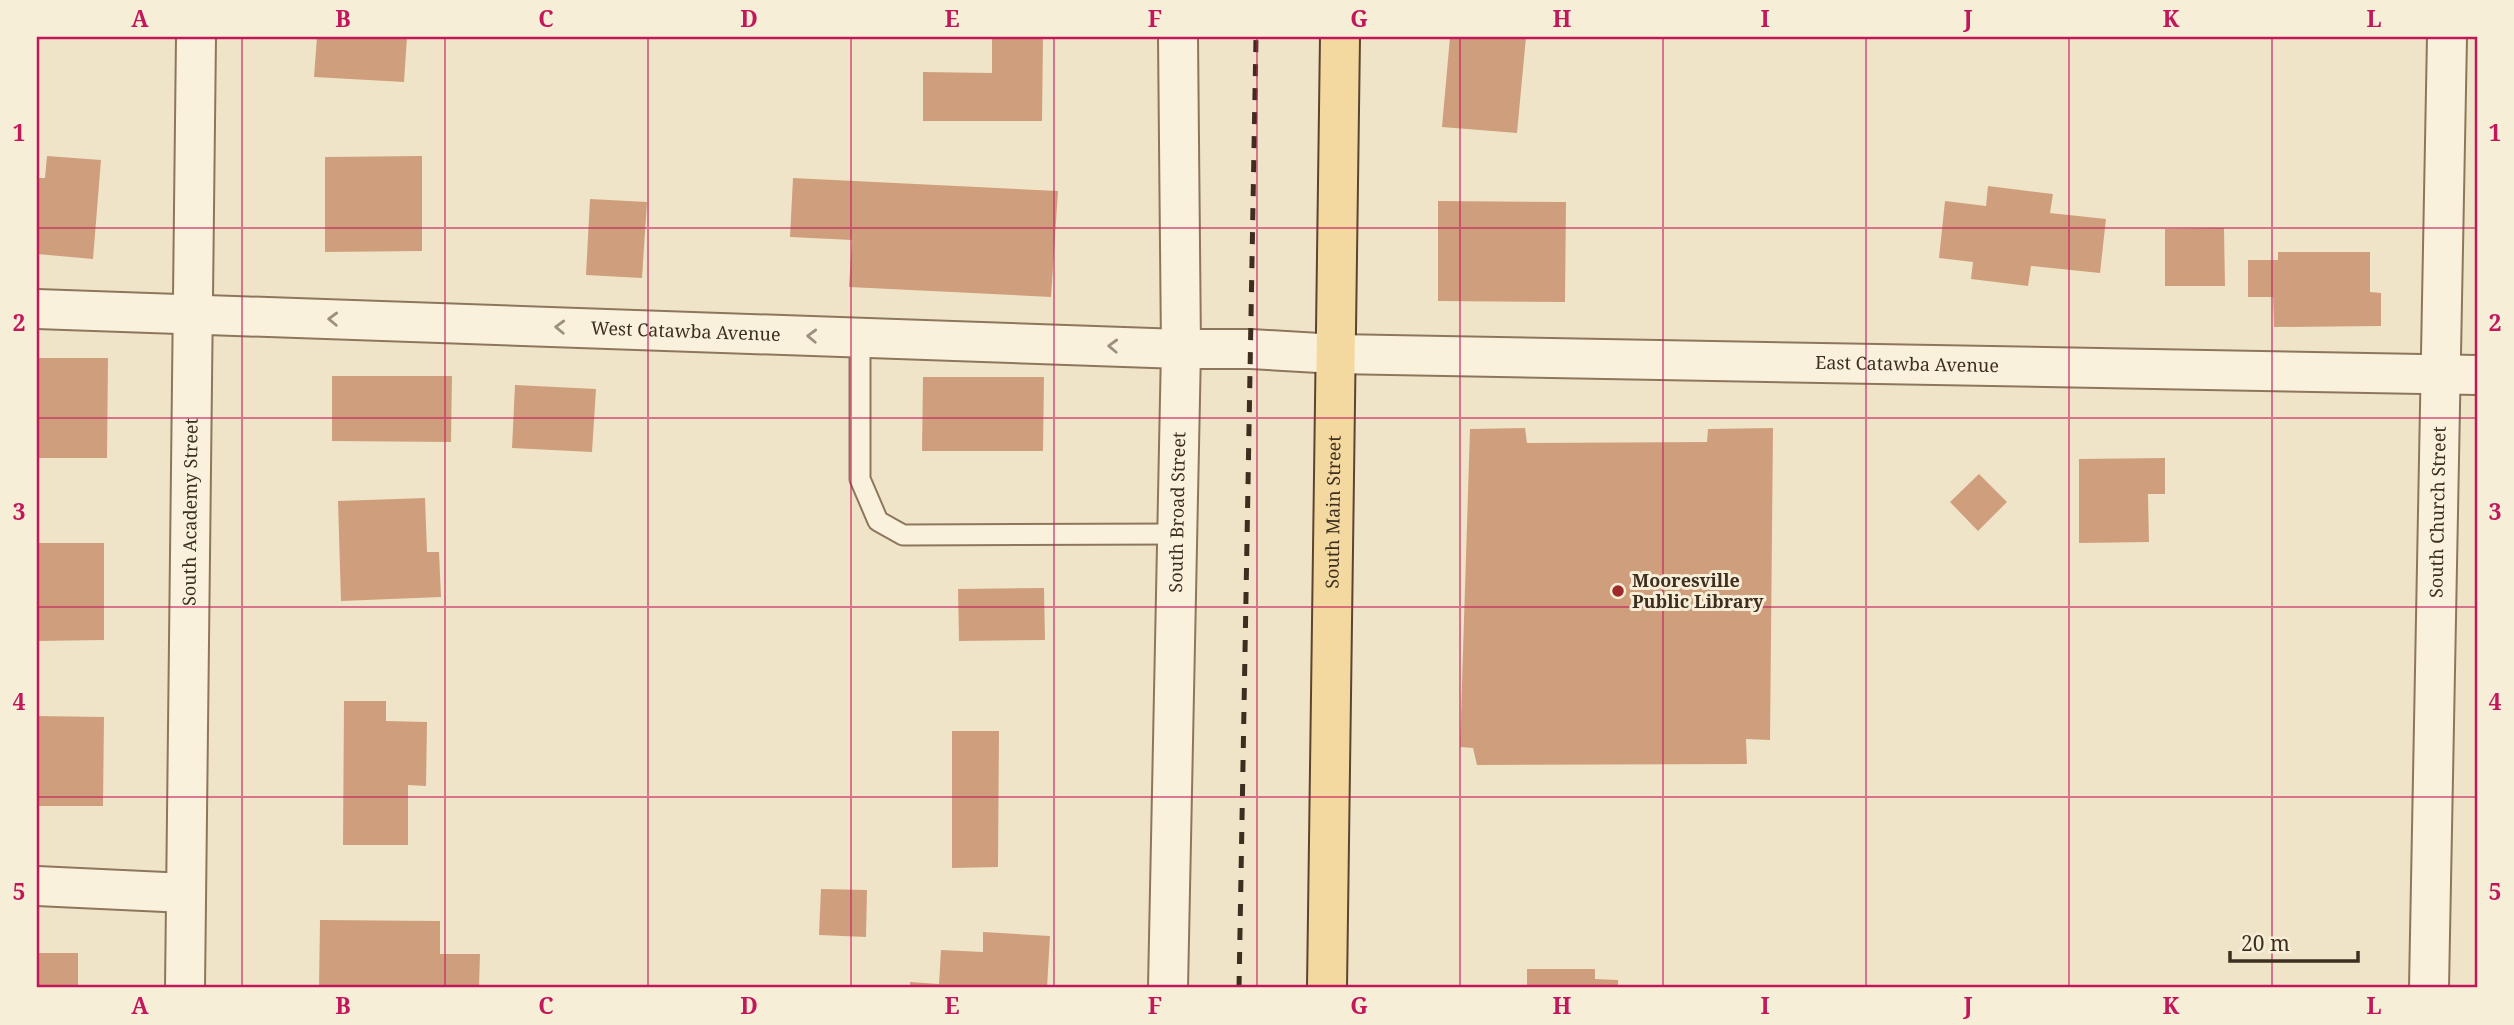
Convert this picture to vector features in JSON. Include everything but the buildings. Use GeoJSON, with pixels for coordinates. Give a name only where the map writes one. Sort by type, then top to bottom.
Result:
{"type":"FeatureCollection","features":[{"type":"Feature","properties":{"kind":"main road","name":"South Main Street"},"geometry":{"type":"LineString","coordinates":[[1328,988],[1340,37]]}},
{"type":"Feature","properties":{"kind":"street","name":"South Academy Street"},"geometry":{"type":"LineString","coordinates":[[186,988],[196,37]]}},
{"type":"Feature","properties":{"kind":"street","name":"South Broad Street"},"geometry":{"type":"LineString","coordinates":[[1168,988],[1181,349],[1178,37]]}},
{"type":"Feature","properties":{"kind":"street","name":"South Church Street"},"geometry":{"type":"LineString","coordinates":[[2429,988],[2459,375],[2447,37]]}},
{"type":"Feature","properties":{"kind":"street","name":"West Catawba Avenue"},"geometry":{"type":"LineString","coordinates":[[37,309],[1336,354]]}},
{"type":"Feature","properties":{"kind":"street","name":"East Catawba Avenue"},"geometry":{"type":"LineString","coordinates":[[1336,354],[2459,375]]}},
{"type":"Feature","properties":{"kind":"street"},"geometry":{"type":"LineString","coordinates":[[37,886],[186,893]]}},
{"type":"Feature","properties":{"kind":"lane"},"geometry":{"type":"LineString","coordinates":[[860,337],[860,479],[878,521],[904,535],[1177,534]]}},
{"type":"Feature","properties":{"kind":"railway"},"geometry":{"type":"LineString","coordinates":[[1239,988],[1256,37]]}},
{"type":"Feature","properties":{"kind":"place","name":"Mooresville Public Library"},"geometry":{"type":"Point","coordinates":[1618,591]}}]}
